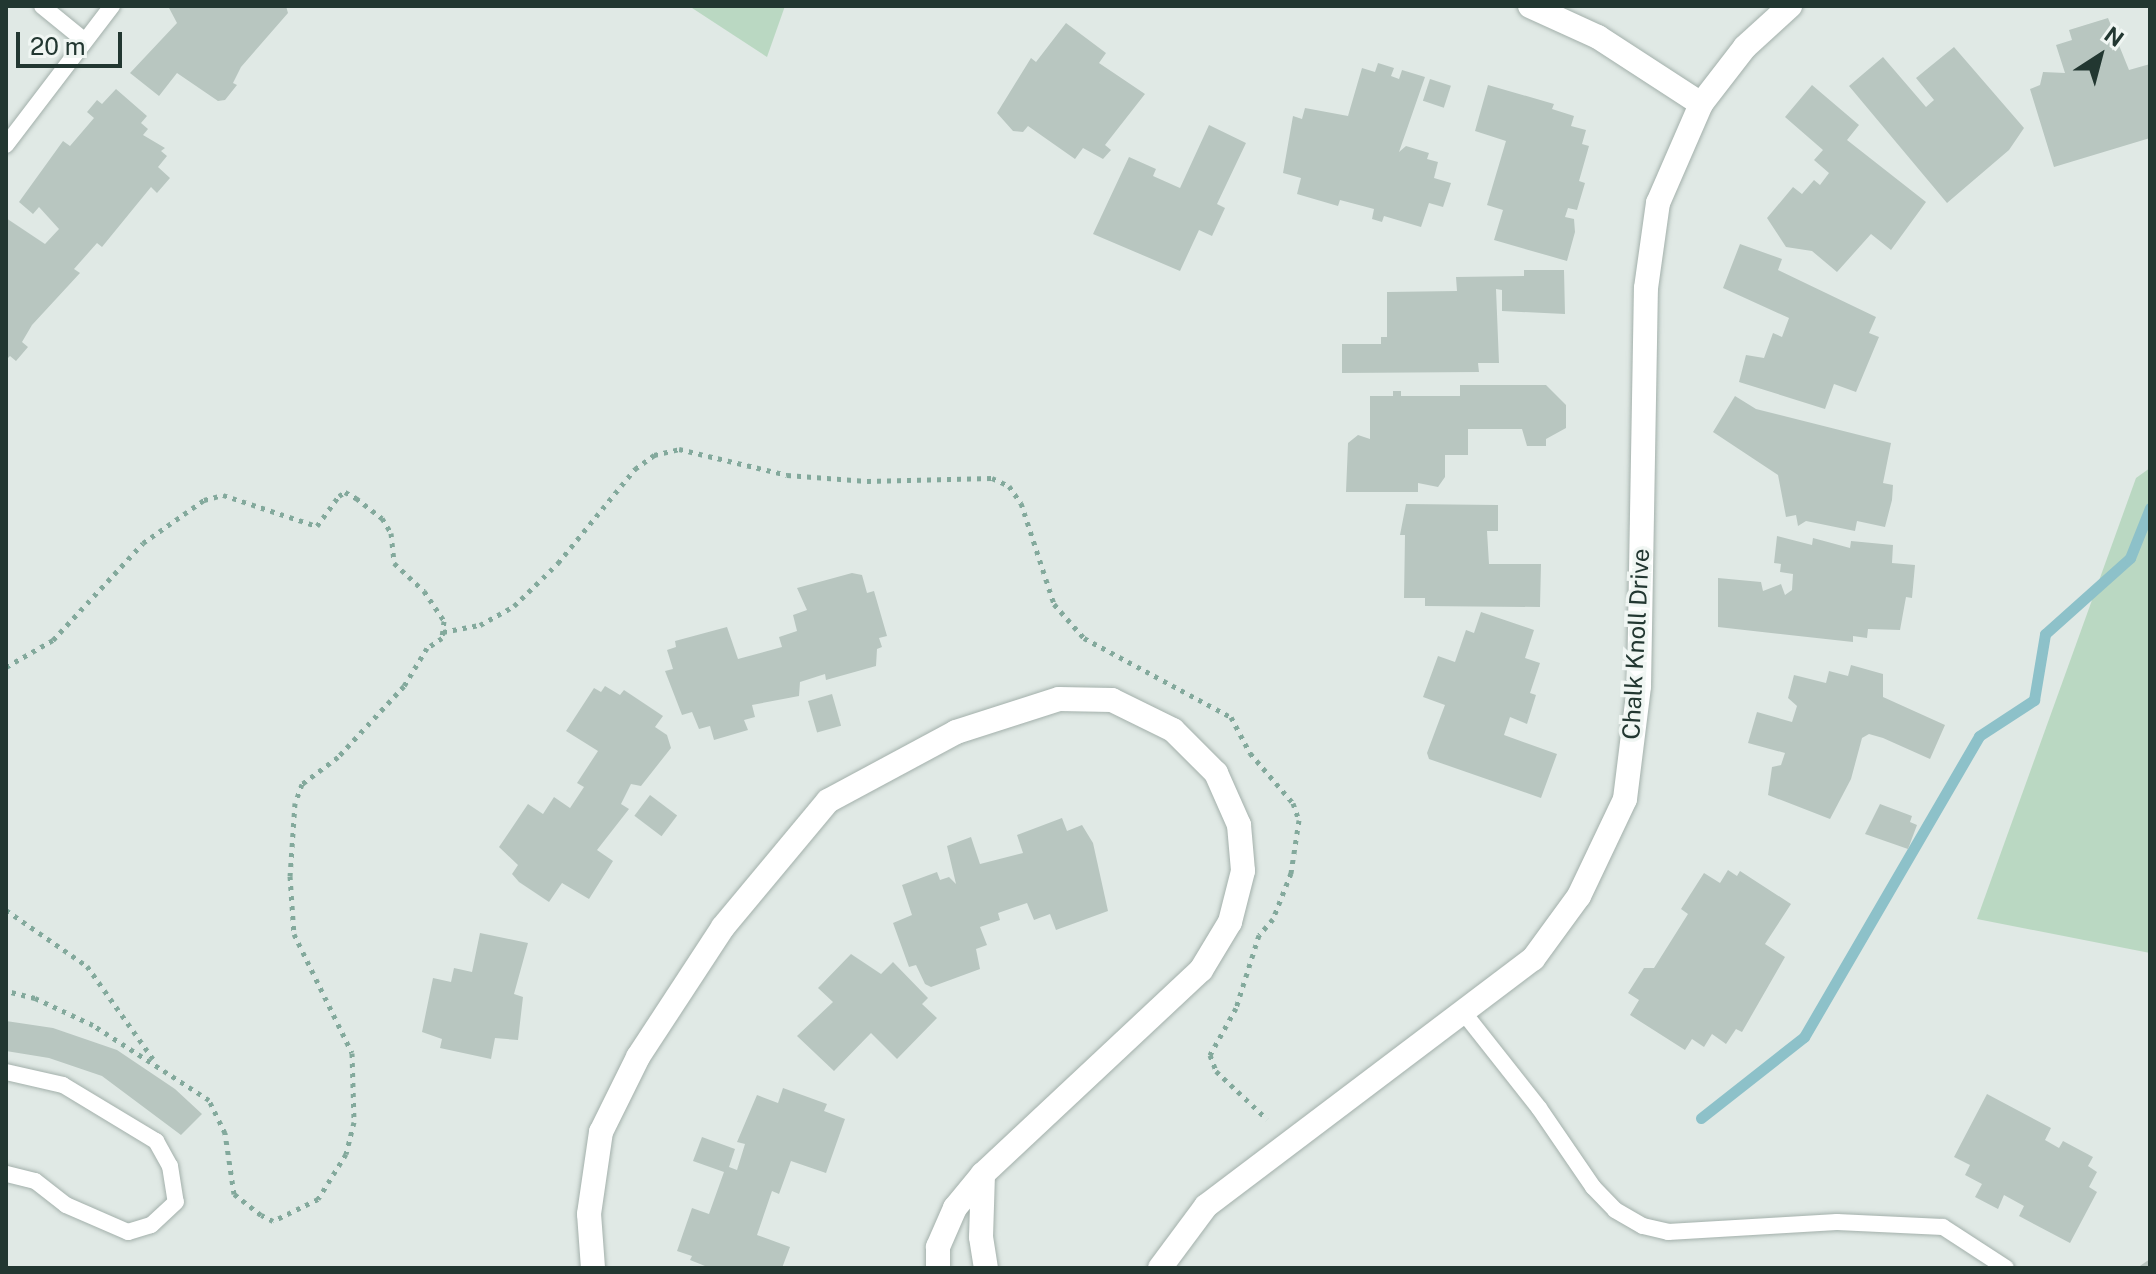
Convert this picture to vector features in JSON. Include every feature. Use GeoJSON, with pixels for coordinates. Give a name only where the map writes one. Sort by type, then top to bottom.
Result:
{"type":"FeatureCollection","features":[{"type":"Feature","properties":{"kind":"street"},"geometry":{"type":"LineString","coordinates":[[1530,6],[1598,37],[1701,104]]}},
{"type":"Feature","properties":{"kind":"street","name":"Chalk Knoll Drive"},"geometry":{"type":"LineString","coordinates":[[1160,1268],[1206,1206],[1533,959],[1579,896],[1625,799],[1639,686],[1646,288],[1658,203],[1701,104],[1745,47],[1790,6]]}},
{"type":"Feature","properties":{"kind":"street"},"geometry":{"type":"LineString","coordinates":[[593,1268],[589,1214],[601,1132],[638,1057],[723,927],[828,801],[956,732],[1059,699],[1112,700],[1173,730],[1216,773],[1239,825],[1243,871],[1230,922],[1201,970],[983,1174],[955,1208],[938,1247],[938,1268]]}},
{"type":"Feature","properties":{"kind":"street"},"geometry":{"type":"LineString","coordinates":[[983,1174],[981,1237],[986,1268]]}},
{"type":"Feature","properties":{"kind":"lane"},"geometry":{"type":"LineString","coordinates":[[42,6],[85,41]]}},
{"type":"Feature","properties":{"kind":"lane"},"geometry":{"type":"LineString","coordinates":[[6,145],[112,6]]}},
{"type":"Feature","properties":{"kind":"lane"},"geometry":{"type":"LineString","coordinates":[[1464,1013],[1539,1108],[1593,1187],[1615,1210],[1643,1226],[1668,1232],[1837,1222],[1943,1227],[2006,1268]]}},
{"type":"Feature","properties":{"kind":"lane"},"geometry":{"type":"LineString","coordinates":[[6,1072],[63,1085],[156,1141],[170,1166],[176,1202],[151,1225],[128,1232],[66,1205],[35,1181],[6,1174]]}},
{"type":"Feature","properties":{"kind":"path"},"geometry":{"type":"LineString","coordinates":[[443,632],[480,625],[514,606],[558,563],[635,469],[666,452],[703,452],[761,472],[787,475],[867,481],[992,478],[1009,486],[1021,503],[1054,604],[1084,638],[1231,717],[1250,753],[1293,803],[1299,820],[1291,873],[1273,919],[1259,935],[1236,1008],[1210,1055],[1216,1071],[1267,1119]]}},
{"type":"Feature","properties":{"kind":"path"},"geometry":{"type":"LineString","coordinates":[[6,667],[53,640],[143,543],[204,500],[223,495],[317,526],[339,496],[345,492],[356,498],[382,518],[391,533],[394,563],[424,591],[444,621],[443,632],[369,728],[302,784],[295,803],[290,876],[294,934],[352,1053],[354,1122],[333,1182],[318,1199],[273,1221],[261,1215],[234,1194],[225,1133],[209,1100],[93,1025],[35,998],[6,991]]}},
{"type":"Feature","properties":{"kind":"path"},"geometry":{"type":"LineString","coordinates":[[6,910],[87,966],[156,1063]]}},
{"type":"Feature","properties":{"kind":"green space"},"geometry":{"type":"Polygon","coordinates":[[[689,6],[785,6],[767,57],[689,6]]]}},
{"type":"Feature","properties":{"kind":"green space"},"geometry":{"type":"Polygon","coordinates":[[[2150,468],[2150,953],[1977,919],[2136,478],[2150,468]]]}},
{"type":"Feature","properties":{"kind":"building"},"geometry":{"type":"Polygon","coordinates":[[[168,6],[286,6],[288,13],[241,67],[233,83],[237,85],[225,100],[218,101],[177,73],[159,96],[130,73],[177,23],[168,6]]]}},
{"type":"Feature","properties":{"kind":"building"},"geometry":{"type":"Polygon","coordinates":[[[2108,18],[2129,70],[2150,64],[2150,138],[2054,167],[2030,89],[2040,85],[2043,72],[2065,73],[2056,45],[2072,40],[2069,30],[2108,18]]]}},
{"type":"Feature","properties":{"kind":"building"},"geometry":{"type":"Polygon","coordinates":[[[1066,23],[1106,53],[1099,63],[1145,94],[1105,145],[1111,150],[1103,159],[1083,148],[1075,159],[1028,126],[1023,132],[1013,131],[997,113],[1031,58],[1036,62],[1066,23]]]}},
{"type":"Feature","properties":{"kind":"building"},"geometry":{"type":"Polygon","coordinates":[[[1954,47],[2024,128],[2009,150],[1947,203],[1849,86],[1883,57],[1926,107],[1934,100],[1916,78],[1954,47]]]}},
{"type":"Feature","properties":{"kind":"building"},"geometry":{"type":"Polygon","coordinates":[[[1378,63],[1394,68],[1391,76],[1399,79],[1402,70],[1425,77],[1399,152],[1406,146],[1429,153],[1427,159],[1438,162],[1434,178],[1451,183],[1443,207],[1429,203],[1421,227],[1384,216],[1382,222],[1372,219],[1374,209],[1340,200],[1338,206],[1297,194],[1301,178],[1283,173],[1293,116],[1302,119],[1305,108],[1348,116],[1362,68],[1375,72],[1378,63]]]}},
{"type":"Feature","properties":{"kind":"building"},"geometry":{"type":"Polygon","coordinates":[[[1430,79],[1451,86],[1444,108],[1423,101],[1430,79]]]}},
{"type":"Feature","properties":{"kind":"building"},"geometry":{"type":"Polygon","coordinates":[[[1488,85],[1554,104],[1552,109],[1574,116],[1571,126],[1586,130],[1582,144],[1589,146],[1579,181],[1585,183],[1577,210],[1568,208],[1565,217],[1574,219],[1575,232],[1567,261],[1494,240],[1503,210],[1487,205],[1506,141],[1475,131],[1488,85]]]}},
{"type":"Feature","properties":{"kind":"building"},"geometry":{"type":"Polygon","coordinates":[[[1812,85],[1859,125],[1847,140],[1926,202],[1891,250],[1871,234],[1837,272],[1812,251],[1786,247],[1767,218],[1793,187],[1802,194],[1814,180],[1820,185],[1829,173],[1814,160],[1823,150],[1785,117],[1812,85]]]}},
{"type":"Feature","properties":{"kind":"building"},"geometry":{"type":"Polygon","coordinates":[[[116,89],[147,116],[141,123],[148,129],[143,135],[165,148],[161,151],[167,156],[158,167],[170,178],[157,193],[151,187],[102,247],[97,243],[74,269],[80,273],[32,325],[22,342],[28,347],[16,361],[10,356],[6,360],[6,218],[45,244],[59,229],[39,207],[33,214],[19,202],[63,141],[70,146],[94,118],[87,112],[97,100],[102,104],[116,89]]]}},
{"type":"Feature","properties":{"kind":"building"},"geometry":{"type":"Polygon","coordinates":[[[1209,125],[1246,143],[1217,204],[1225,208],[1212,236],[1199,230],[1180,271],[1093,234],[1129,157],[1156,169],[1153,176],[1180,188],[1209,125]]]}},
{"type":"Feature","properties":{"kind":"building"},"geometry":{"type":"Polygon","coordinates":[[[1740,244],[1782,259],[1778,270],[1876,317],[1869,333],[1879,337],[1856,392],[1834,384],[1825,409],[1739,382],[1746,355],[1764,358],[1773,333],[1782,337],[1789,318],[1723,288],[1740,244]]]}},
{"type":"Feature","properties":{"kind":"building"},"geometry":{"type":"Polygon","coordinates":[[[1524,270],[1564,270],[1565,314],[1502,311],[1502,290],[1496,289],[1499,363],[1478,363],[1479,372],[1342,373],[1342,344],[1381,344],[1381,337],[1387,337],[1387,292],[1457,291],[1456,277],[1524,276],[1524,270]]]}},
{"type":"Feature","properties":{"kind":"building"},"geometry":{"type":"Polygon","coordinates":[[[1460,385],[1546,385],[1566,405],[1566,428],[1546,439],[1546,446],[1527,446],[1522,429],[1468,429],[1468,455],[1445,455],[1445,477],[1438,487],[1418,483],[1418,492],[1346,492],[1348,443],[1358,435],[1370,439],[1370,396],[1393,396],[1393,391],[1401,391],[1401,396],[1460,396],[1460,385]]]}},
{"type":"Feature","properties":{"kind":"building"},"geometry":{"type":"Polygon","coordinates":[[[1735,396],[1756,409],[1891,443],[1883,483],[1893,485],[1885,527],[1857,521],[1855,531],[1806,521],[1798,526],[1796,515],[1786,517],[1778,475],[1713,432],[1735,396]]]}},
{"type":"Feature","properties":{"kind":"building"},"geometry":{"type":"Polygon","coordinates":[[[1406,504],[1498,505],[1498,531],[1487,531],[1489,564],[1541,564],[1540,607],[1425,606],[1425,598],[1404,598],[1405,535],[1400,535],[1406,504]]]}},
{"type":"Feature","properties":{"kind":"building"},"geometry":{"type":"Polygon","coordinates":[[[1777,536],[1812,545],[1813,538],[1850,548],[1851,541],[1893,545],[1892,563],[1915,565],[1912,598],[1906,597],[1900,630],[1868,629],[1867,638],[1853,636],[1853,642],[1718,627],[1718,578],[1761,582],[1763,591],[1781,584],[1785,595],[1792,590],[1793,574],[1780,572],[1781,564],[1774,563],[1777,536]]]}},
{"type":"Feature","properties":{"kind":"building"},"geometry":{"type":"Polygon","coordinates":[[[852,573],[862,575],[867,593],[874,591],[887,636],[879,638],[882,647],[877,649],[876,666],[826,680],[825,674],[800,682],[799,696],[752,705],[755,717],[744,720],[748,730],[714,740],[710,726],[699,729],[692,712],[682,715],[665,671],[673,669],[667,650],[676,647],[675,641],[727,627],[738,659],[782,647],[779,637],[797,631],[793,615],[807,610],[797,588],[852,573]]]}},
{"type":"Feature","properties":{"kind":"building"},"geometry":{"type":"Polygon","coordinates":[[[1481,612],[1534,630],[1525,658],[1540,663],[1530,693],[1536,695],[1527,724],[1510,717],[1504,735],[1557,754],[1541,798],[1429,759],[1427,753],[1445,705],[1423,697],[1438,656],[1455,662],[1466,630],[1474,633],[1481,612]]]}},
{"type":"Feature","properties":{"kind":"building"},"geometry":{"type":"Polygon","coordinates":[[[1851,665],[1883,674],[1883,697],[1945,725],[1930,759],[1883,738],[1869,734],[1862,738],[1851,779],[1830,819],[1768,795],[1772,767],[1781,765],[1785,753],[1748,743],[1757,712],[1792,722],[1797,706],[1788,698],[1794,675],[1826,683],[1829,671],[1848,676],[1851,665]]]}},
{"type":"Feature","properties":{"kind":"building"},"geometry":{"type":"Polygon","coordinates":[[[605,686],[620,695],[624,690],[663,716],[655,727],[667,735],[671,748],[641,786],[631,784],[621,804],[629,809],[597,850],[613,861],[589,899],[562,883],[549,902],[519,882],[512,874],[518,865],[499,847],[528,804],[543,814],[554,797],[570,808],[584,787],[577,783],[598,751],[566,731],[594,688],[601,692],[605,686]]]}},
{"type":"Feature","properties":{"kind":"building"},"geometry":{"type":"Polygon","coordinates":[[[832,694],[841,726],[817,733],[808,701],[832,694]]]}},
{"type":"Feature","properties":{"kind":"building"},"geometry":{"type":"Polygon","coordinates":[[[650,795],[677,815],[662,836],[634,816],[650,795]]]}},
{"type":"Feature","properties":{"kind":"building"},"geometry":{"type":"Polygon","coordinates":[[[1880,804],[1912,816],[1910,822],[1917,825],[1908,849],[1865,834],[1880,804]]]}},
{"type":"Feature","properties":{"kind":"building"},"geometry":{"type":"Polygon","coordinates":[[[1062,818],[1067,831],[1082,825],[1093,843],[1108,911],[1056,930],[1050,914],[1034,920],[1027,903],[998,913],[1000,920],[980,927],[987,945],[976,949],[980,969],[931,987],[925,984],[916,965],[909,967],[893,923],[912,915],[902,885],[937,872],[940,880],[949,877],[956,884],[947,846],[971,837],[980,864],[1023,853],[1017,835],[1062,818]]]}},
{"type":"Feature","properties":{"kind":"building"},"geometry":{"type":"Polygon","coordinates":[[[1728,870],[1737,876],[1740,871],[1791,904],[1765,944],[1785,957],[1742,1032],[1736,1029],[1726,1044],[1712,1034],[1704,1047],[1692,1039],[1685,1050],[1630,1015],[1639,1000],[1628,993],[1644,968],[1654,968],[1688,914],[1681,909],[1704,873],[1720,883],[1728,870]]]}},
{"type":"Feature","properties":{"kind":"building"},"geometry":{"type":"Polygon","coordinates":[[[480,933],[528,943],[514,994],[523,997],[518,1040],[495,1038],[491,1059],[440,1048],[442,1039],[422,1032],[433,978],[451,982],[454,968],[472,972],[480,933]]]}},
{"type":"Feature","properties":{"kind":"building"},"geometry":{"type":"Polygon","coordinates":[[[851,954],[881,974],[893,962],[928,998],[922,1004],[937,1018],[897,1059],[871,1033],[834,1071],[797,1036],[833,1002],[818,988],[851,954]]]}},
{"type":"Feature","properties":{"kind":"building"},"geometry":{"type":"Polygon","coordinates":[[[6,1021],[53,1028],[117,1050],[175,1089],[202,1114],[181,1135],[102,1076],[49,1058],[6,1051],[6,1021]]]}},
{"type":"Feature","properties":{"kind":"building"},"geometry":{"type":"Polygon","coordinates":[[[783,1088],[827,1104],[824,1111],[845,1119],[826,1173],[791,1161],[779,1194],[772,1191],[757,1235],[790,1247],[782,1268],[710,1268],[690,1260],[692,1256],[677,1251],[692,1208],[709,1214],[724,1172],[693,1161],[702,1137],[735,1149],[729,1167],[737,1170],[745,1144],[737,1142],[757,1095],[778,1103],[783,1088]]]}},
{"type":"Feature","properties":{"kind":"building"},"geometry":{"type":"Polygon","coordinates":[[[1987,1094],[2051,1128],[2045,1140],[2059,1148],[2063,1141],[2093,1157],[2088,1166],[2097,1172],[2089,1187],[2097,1192],[2070,1243],[2019,1216],[2024,1206],[2004,1195],[1998,1209],[1975,1197],[1982,1184],[1965,1175],[1970,1165],[1954,1157],[1987,1094]]]}},
{"type":"Feature","properties":{"kind":"building"},"geometry":{"type":"Polygon","coordinates":[[[2150,1259],[2150,1268],[2137,1268],[2150,1259]]]}},
{"type":"Feature","properties":{"kind":"waterway"},"geometry":{"type":"LineString","coordinates":[[1701,1118],[1804,1037],[1979,736],[2034,700],[2045,634],[2130,558],[2150,508]]}}]}
